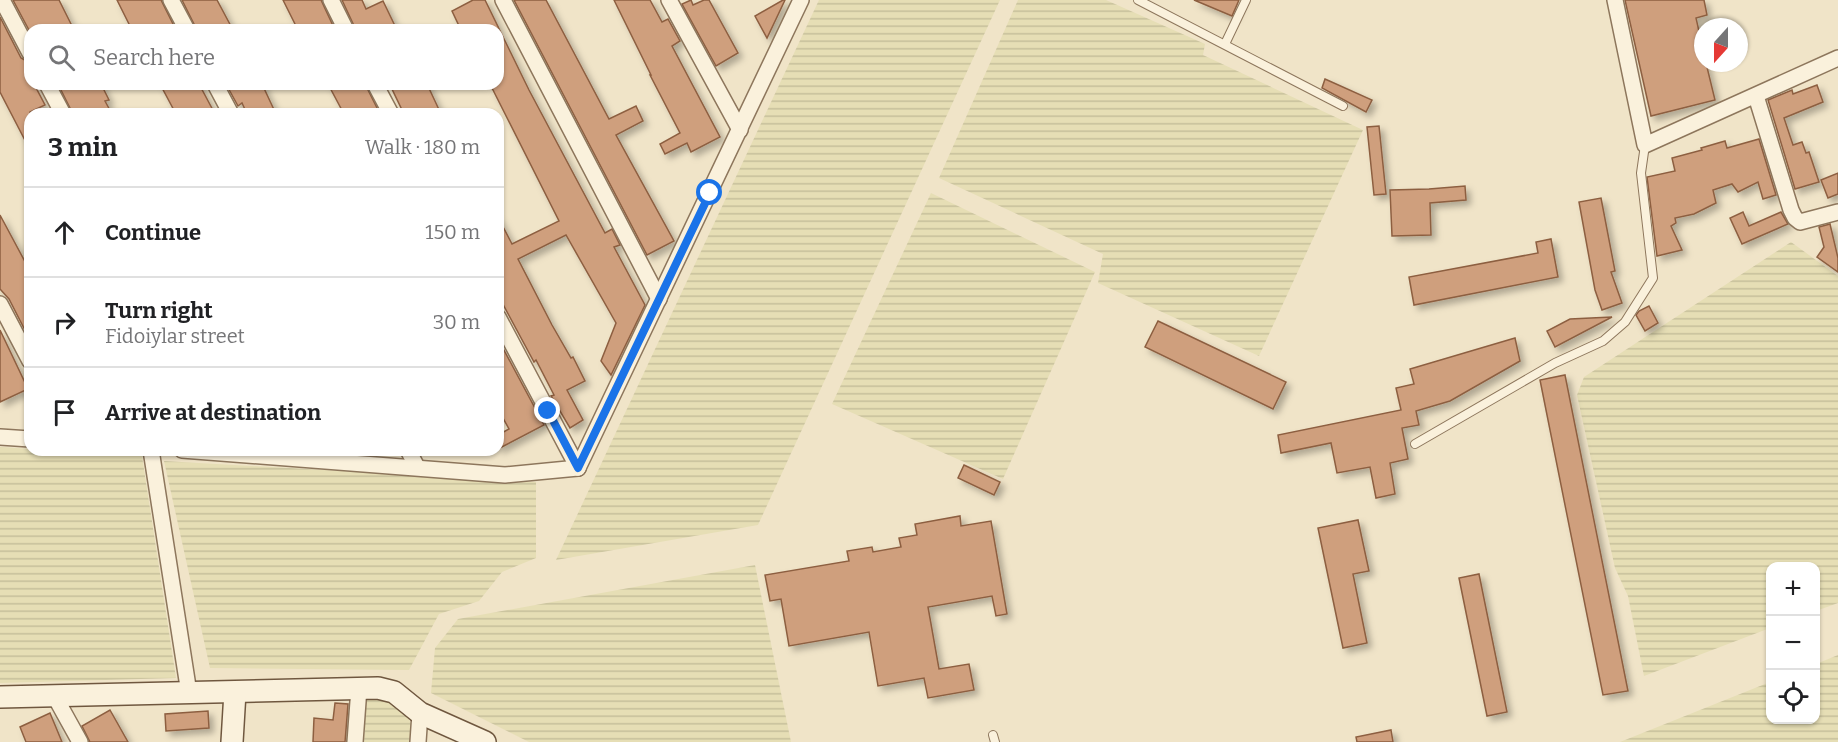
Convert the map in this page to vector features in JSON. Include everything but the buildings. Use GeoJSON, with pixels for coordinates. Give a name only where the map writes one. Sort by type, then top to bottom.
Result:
{"type":"FeatureCollection","features":[{"type":"Feature","properties":{"kind":"street"},"geometry":{"type":"LineString","coordinates":[[2,0],[24,42]]}},
{"type":"Feature","properties":{"kind":"street"},"geometry":{"type":"LineString","coordinates":[[171,0],[184,24]]}},
{"type":"Feature","properties":{"kind":"street"},"geometry":{"type":"LineString","coordinates":[[331,0],[343,24]]}},
{"type":"Feature","properties":{"kind":"street"},"geometry":{"type":"LineString","coordinates":[[503,0],[659,299]]}},
{"type":"Feature","properties":{"kind":"street"},"geometry":{"type":"LineString","coordinates":[[669,0],[740,130]]}},
{"type":"Feature","properties":{"kind":"street"},"geometry":{"type":"LineString","coordinates":[[578,468],[801,0]]}},
{"type":"Feature","properties":{"kind":"street"},"geometry":{"type":"LineString","coordinates":[[1615,0],[1646,145],[1838,58]]}},
{"type":"Feature","properties":{"kind":"street"},"geometry":{"type":"LineString","coordinates":[[49,90],[60,108]]}},
{"type":"Feature","properties":{"kind":"street"},"geometry":{"type":"LineString","coordinates":[[218,90],[228,108]]}},
{"type":"Feature","properties":{"kind":"street"},"geometry":{"type":"LineString","coordinates":[[378,90],[388,108]]}},
{"type":"Feature","properties":{"kind":"street"},"geometry":{"type":"LineString","coordinates":[[1756,96],[1795,218],[1800,222],[1838,212]]}},
{"type":"Feature","properties":{"kind":"street"},"geometry":{"type":"LineString","coordinates":[[0,304],[24,350]]}},
{"type":"Feature","properties":{"kind":"street"},"geometry":{"type":"LineString","coordinates":[[504,328],[578,468]]}},
{"type":"Feature","properties":{"kind":"street"},"geometry":{"type":"LineString","coordinates":[[0,437],[24,439]]}},
{"type":"Feature","properties":{"kind":"street"},"geometry":{"type":"LineString","coordinates":[[152,456],[189,693]]}},
{"type":"Feature","properties":{"kind":"street"},"geometry":{"type":"LineString","coordinates":[[290,456],[505,475],[578,468]]}},
{"type":"Feature","properties":{"kind":"street"},"geometry":{"type":"LineString","coordinates":[[411,456],[417,467]]}},
{"type":"Feature","properties":{"kind":"street"},"geometry":{"type":"LineString","coordinates":[[355,742],[359,688]]}},
{"type":"Feature","properties":{"kind":"street"},"geometry":{"type":"LineString","coordinates":[[0,697],[378,688],[394,692],[420,713],[485,742]]}},
{"type":"Feature","properties":{"kind":"street"},"geometry":{"type":"LineString","coordinates":[[232,742],[235,692]]}},
{"type":"Feature","properties":{"kind":"street"},"geometry":{"type":"LineString","coordinates":[[54,695],[80,742]]}},
{"type":"Feature","properties":{"kind":"street"},"geometry":{"type":"LineString","coordinates":[[418,742],[420,713]]}},
{"type":"Feature","properties":{"kind":"lane"},"geometry":{"type":"LineString","coordinates":[[1138,0],[1343,106]]}},
{"type":"Feature","properties":{"kind":"lane"},"geometry":{"type":"LineString","coordinates":[[1225,44],[1246,0]]}},
{"type":"Feature","properties":{"kind":"lane"},"geometry":{"type":"LineString","coordinates":[[1415,444],[1555,363],[1603,341],[1625,322],[1653,278],[1641,173],[1646,145]]}},
{"type":"Feature","properties":{"kind":"shaded area"},"geometry":{"type":"Polygon","coordinates":[[[819,0],[1000,0],[758,525],[556,560],[819,0]]]}},
{"type":"Feature","properties":{"kind":"shaded area"},"geometry":{"type":"Polygon","coordinates":[[[1018,0],[1106,0],[1205,44],[1203,55],[1363,130],[1259,356],[1098,283],[1103,254],[939,178],[1018,0]]]}},
{"type":"Feature","properties":{"kind":"shaded area"},"geometry":{"type":"Polygon","coordinates":[[[931,193],[1095,272],[1003,479],[832,404],[931,193]]]}},
{"type":"Feature","properties":{"kind":"shaded area"},"geometry":{"type":"Polygon","coordinates":[[[1791,242],[1838,276],[1838,603],[1820,610],[1820,562],[1766,562],[1766,630],[1644,676],[1628,596],[1615,568],[1577,395],[1584,377],[1791,242]]]}},
{"type":"Feature","properties":{"kind":"shaded area"},"geometry":{"type":"Polygon","coordinates":[[[0,447],[24,449],[24,456],[142,456],[176,678],[0,683],[0,447]]]}},
{"type":"Feature","properties":{"kind":"shaded area"},"geometry":{"type":"Polygon","coordinates":[[[164,461],[536,482],[536,558],[502,572],[479,601],[439,614],[409,670],[210,668],[164,461]]]}},
{"type":"Feature","properties":{"kind":"shaded area"},"geometry":{"type":"Polygon","coordinates":[[[755,565],[791,742],[529,742],[431,693],[435,648],[458,619],[755,565]]]}},
{"type":"Feature","properties":{"kind":"shaded area"},"geometry":{"type":"Polygon","coordinates":[[[1838,655],[1838,742],[1620,742],[1766,684],[1766,724],[1820,724],[1820,662],[1838,655]]]}},
{"type":"Feature","properties":{"kind":"shaded area"},"geometry":{"type":"Polygon","coordinates":[[[366,697],[389,698],[406,709],[411,725],[410,742],[364,742],[366,697]]]}},
{"type":"Feature","properties":{"kind":"route"},"geometry":{"type":"LineString","coordinates":[[548,411],[578,468],[710,193]]}}]}
